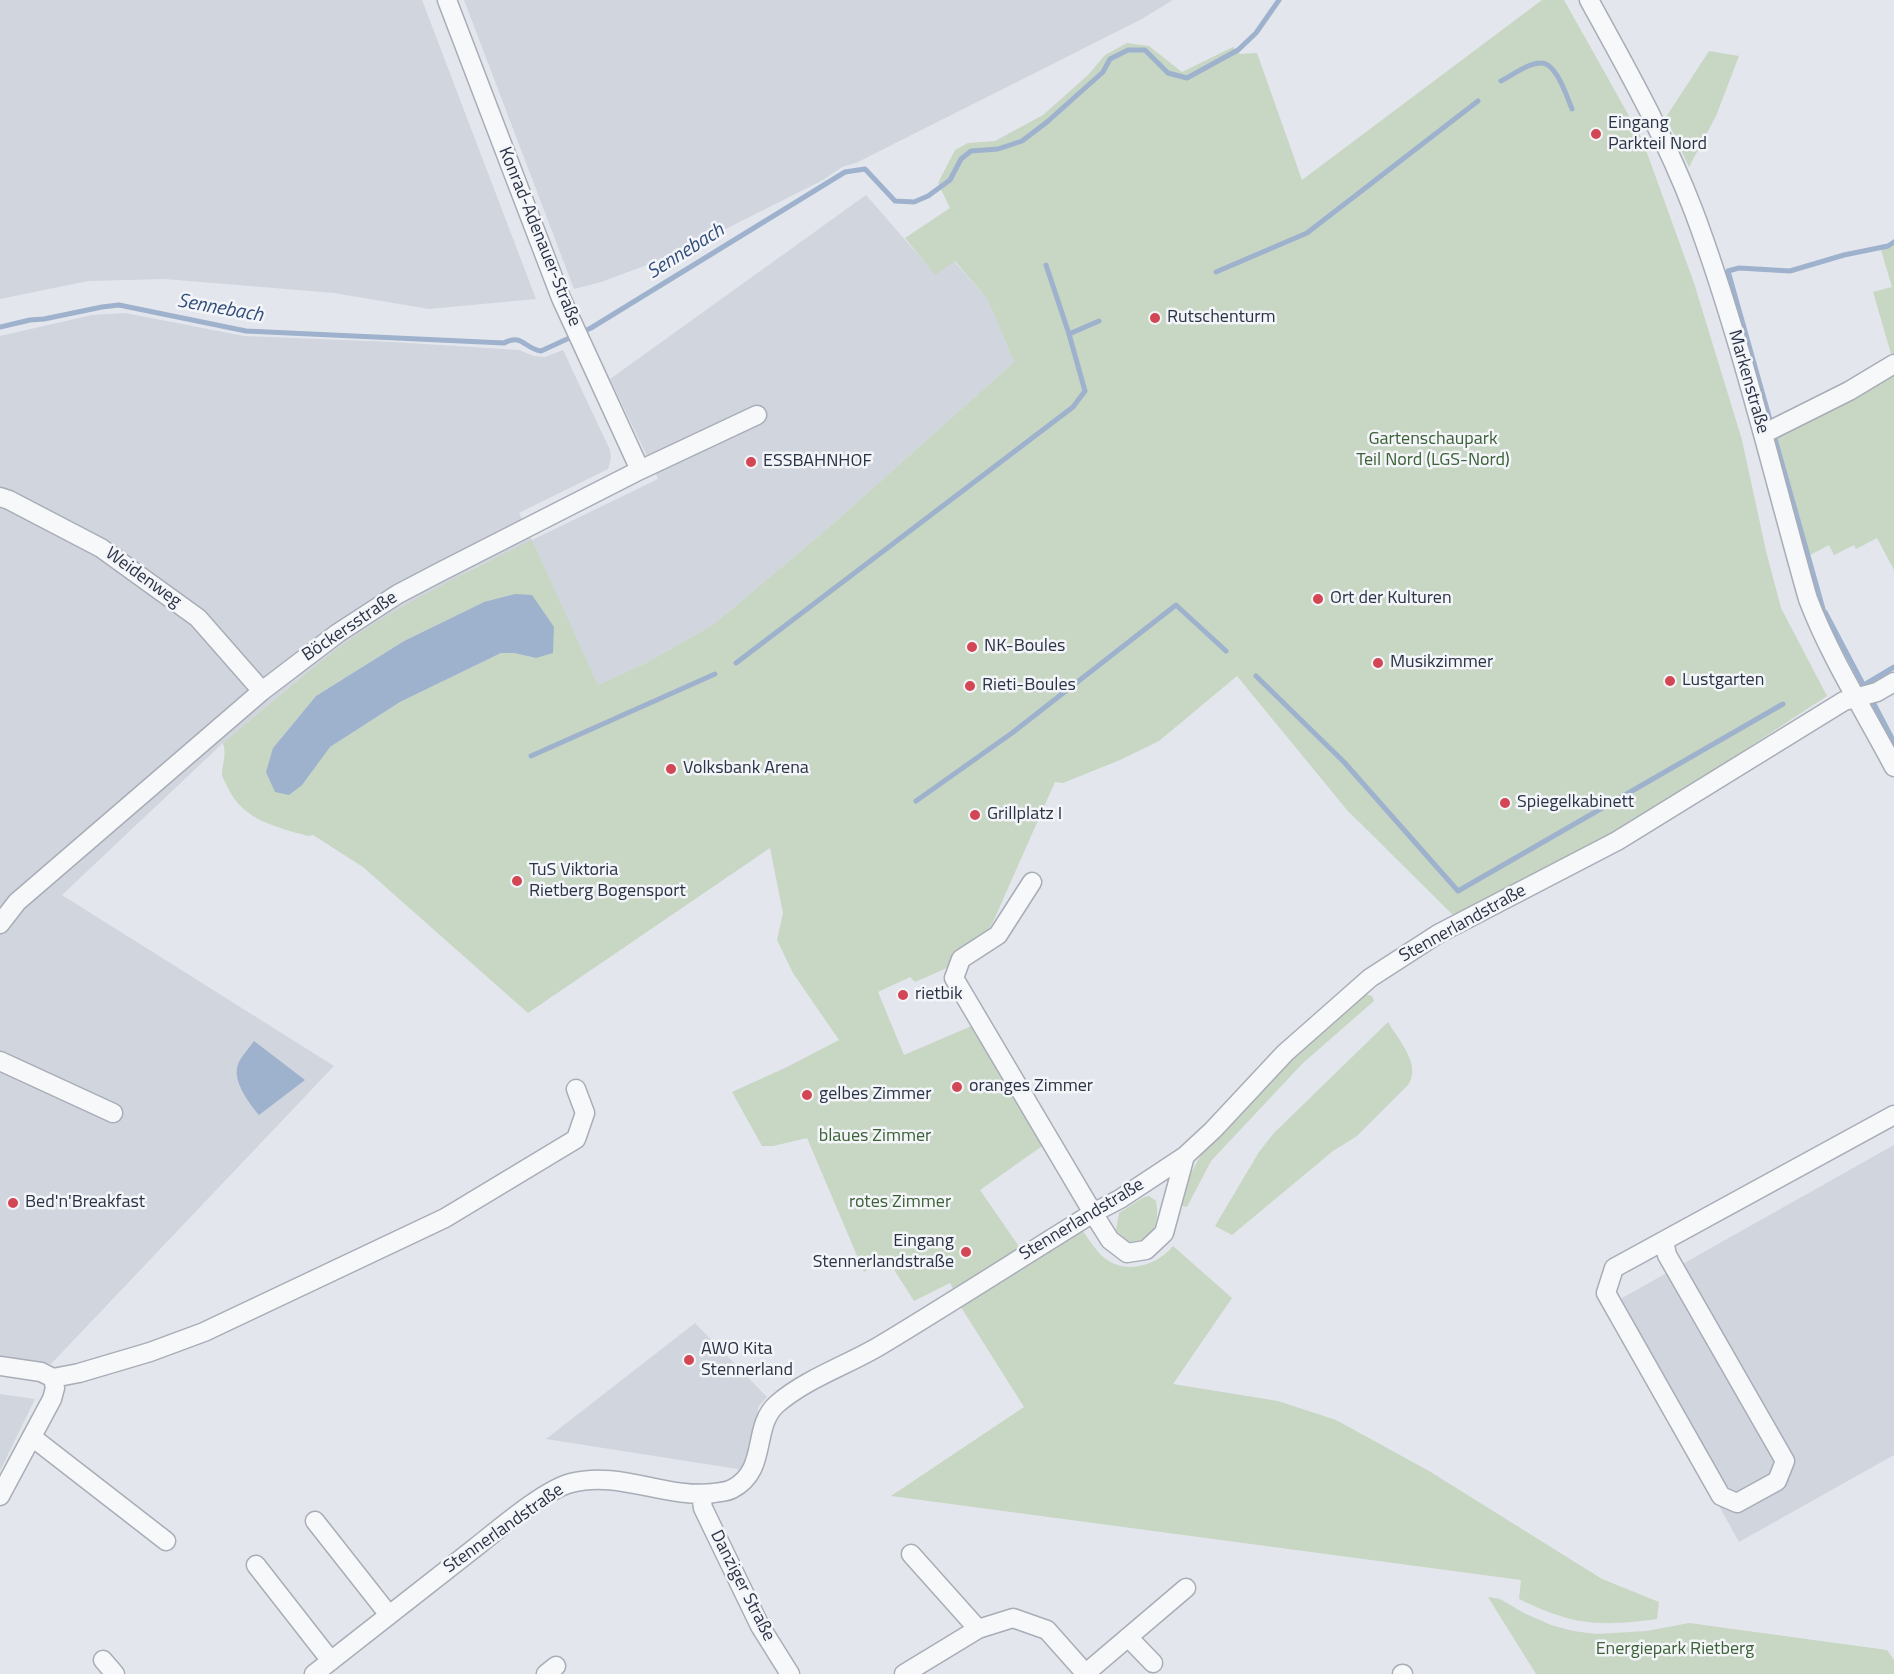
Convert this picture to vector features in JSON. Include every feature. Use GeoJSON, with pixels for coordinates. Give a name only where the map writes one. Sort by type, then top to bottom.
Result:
{"type":"FeatureCollection","features":[{"type":"Feature","properties":{"kind":"street","name":"Konrad-Adenauer-Straße"},"geometry":{"type":"LineString","coordinates":[[447,0],[561,298],[640,470]]}},
{"type":"Feature","properties":{"kind":"street","name":"Markenstraße"},"geometry":{"type":"LineString","coordinates":[[1589,0],[1647,109],[1693,209],[1718,278],[1808,599],[1894,767]]}},
{"type":"Feature","properties":{"kind":"street"},"geometry":{"type":"LineString","coordinates":[[1763,434],[1849,391],[1894,364]]}},
{"type":"Feature","properties":{"kind":"street","name":"Böckersstraße"},"geometry":{"type":"LineString","coordinates":[[0,924],[17,902],[262,691],[338,633],[398,594],[640,470],[757,415]]}},
{"type":"Feature","properties":{"kind":"street","name":"Weidenweg"},"geometry":{"type":"LineString","coordinates":[[0,497],[101,548],[198,618],[262,691]]}},
{"type":"Feature","properties":{"kind":"street","name":"Stennerlandstraße"},"geometry":{"type":"LineString","coordinates":[[314,1674],[506,1524],[548,1494],[569,1484],[588,1479],[615,1481],[700,1495],[729,1491],[746,1482],[753,1471],[766,1421],[775,1406],[794,1391],[879,1347],[1093,1213],[1120,1199],[1185,1156],[1213,1130],[1285,1053],[1370,978],[1438,934],[1617,841],[1844,701],[1876,692],[1894,682]]}},
{"type":"Feature","properties":{"kind":"street"},"geometry":{"type":"LineString","coordinates":[[1032,882],[998,935],[961,958],[954,978],[1093,1213],[1110,1240],[1127,1253],[1146,1250],[1164,1233],[1185,1156]]}},
{"type":"Feature","properties":{"kind":"street"},"geometry":{"type":"LineString","coordinates":[[0,1061],[113,1113]]}},
{"type":"Feature","properties":{"kind":"street"},"geometry":{"type":"LineString","coordinates":[[0,1366],[41,1372],[53,1378],[79,1373],[150,1352],[204,1332],[445,1218],[576,1139],[585,1113],[576,1089]]}},
{"type":"Feature","properties":{"kind":"street"},"geometry":{"type":"LineString","coordinates":[[1664,1241],[1667,1255],[1785,1461],[1778,1481],[1737,1503],[1720,1496],[1606,1293],[1614,1268],[1894,1115]]}},
{"type":"Feature","properties":{"kind":"street"},"geometry":{"type":"LineString","coordinates":[[0,1496],[52,1399],[55,1388],[53,1378]]}},
{"type":"Feature","properties":{"kind":"street"},"geometry":{"type":"LineString","coordinates":[[32,1437],[166,1540]]}},
{"type":"Feature","properties":{"kind":"street","name":"Danziger Straße"},"geometry":{"type":"LineString","coordinates":[[700,1495],[703,1508],[760,1626],[790,1674]]}},
{"type":"Feature","properties":{"kind":"street"},"geometry":{"type":"LineString","coordinates":[[315,1521],[389,1615]]}},
{"type":"Feature","properties":{"kind":"street"},"geometry":{"type":"LineString","coordinates":[[911,1554],[978,1629]]}},
{"type":"Feature","properties":{"kind":"street"},"geometry":{"type":"LineString","coordinates":[[256,1565],[331,1660]]}},
{"type":"Feature","properties":{"kind":"street"},"geometry":{"type":"LineString","coordinates":[[904,1674],[978,1629],[1013,1618],[1047,1630],[1086,1674],[1186,1588]]}},
{"type":"Feature","properties":{"kind":"street"},"geometry":{"type":"LineString","coordinates":[[1128,1637],[1153,1663]]}},
{"type":"Feature","properties":{"kind":"shaded area"},"geometry":{"type":"Polygon","coordinates":[[[0,0],[422,0],[536,299],[429,309],[334,293],[165,279],[88,281],[0,299],[0,0]]]}},
{"type":"Feature","properties":{"kind":"shaded area"},"geometry":{"type":"Polygon","coordinates":[[[464,0],[1173,0],[1140,20],[856,163],[842,167],[823,180],[674,255],[601,282],[574,289],[464,0]]]}},
{"type":"Feature","properties":{"kind":"shaded area"},"geometry":{"type":"Polygon","coordinates":[[[866,195],[935,274],[954,261],[988,300],[1014,362],[826,530],[714,624],[648,662],[598,685],[532,541],[474,568],[389,615],[302,676],[223,743],[62,895],[334,1066],[51,1364],[0,1357],[0,336],[92,315],[125,313],[244,336],[519,350],[534,356],[545,357],[563,350],[610,450],[611,458],[608,469],[519,513],[532,540],[658,479],[610,379],[866,195]]]}},
{"type":"Feature","properties":{"kind":"shaded area"},"geometry":{"type":"Polygon","coordinates":[[[1894,1145],[1894,1455],[1739,1542],[1608,1306],[1894,1145]]]}},
{"type":"Feature","properties":{"kind":"shaded area","name":"AWO Kita Stennerland"},"geometry":{"type":"Polygon","coordinates":[[[695,1323],[767,1397],[758,1407],[744,1470],[546,1439],[695,1323]]]}},
{"type":"Feature","properties":{"kind":"shaded area"},"geometry":{"type":"Polygon","coordinates":[[[0,1394],[35,1399],[0,1471],[0,1394]]]}},
{"type":"Feature","properties":{"kind":"green space","name":"Gartenschaupark Teil Nord (LGS-Nord)"},"geometry":{"type":"Polygon","coordinates":[[[1542,0],[1564,0],[1642,139],[1694,283],[1742,440],[1781,608],[1827,696],[1670,799],[1599,841],[1455,917],[1347,810],[1237,676],[1159,741],[1063,783],[1055,782],[993,922],[972,957],[915,982],[910,977],[878,992],[904,1055],[974,1025],[1045,1144],[980,1190],[1020,1248],[954,1291],[950,1283],[914,1301],[886,1257],[864,1272],[807,1138],[773,1146],[762,1146],[732,1092],[839,1040],[793,973],[777,940],[783,913],[770,848],[528,1013],[363,867],[313,835],[308,836],[262,821],[242,808],[234,799],[222,775],[223,743],[351,639],[417,598],[532,540],[598,685],[648,662],[714,624],[826,530],[1014,362],[988,300],[955,261],[935,275],[905,238],[950,208],[938,183],[955,150],[968,143],[995,141],[1043,115],[1088,75],[1105,55],[1127,43],[1149,46],[1182,72],[1233,47],[1240,54],[1257,53],[1302,180],[1542,0]],[[484,602],[404,641],[316,696],[273,748],[330,747],[400,702],[501,653],[514,653],[536,658],[484,602]]]}},
{"type":"Feature","properties":{"kind":"green space"},"geometry":{"type":"Polygon","coordinates":[[[1709,51],[1739,56],[1716,116],[1689,167],[1666,117],[1709,51]]]}},
{"type":"Feature","properties":{"kind":"green space"},"geometry":{"type":"Polygon","coordinates":[[[1894,245],[1894,355],[1892,357],[1873,292],[1892,287],[1881,250],[1894,245]]]}},
{"type":"Feature","properties":{"kind":"green space"},"geometry":{"type":"Polygon","coordinates":[[[1894,372],[1894,570],[1877,538],[1856,549],[1854,545],[1834,555],[1829,545],[1810,555],[1776,433],[1894,372]]]}},
{"type":"Feature","properties":{"kind":"green space"},"geometry":{"type":"Polygon","coordinates":[[[1362,993],[1372,996],[1374,1001],[1303,1063],[1211,1161],[1187,1207],[1183,1206],[1180,1202],[1187,1181],[1197,1162],[1222,1127],[1252,1095],[1362,993]]]}},
{"type":"Feature","properties":{"kind":"green space"},"geometry":{"type":"Polygon","coordinates":[[[1388,1022],[1407,1052],[1410,1061],[1412,1077],[1408,1085],[1357,1136],[1333,1151],[1232,1235],[1215,1226],[1259,1152],[1274,1133],[1388,1022]]]}},
{"type":"Feature","properties":{"kind":"green space"},"geometry":{"type":"Polygon","coordinates":[[[1149,1196],[1156,1201],[1157,1209],[1153,1230],[1143,1239],[1128,1244],[1116,1230],[1119,1213],[1149,1196]]]}},
{"type":"Feature","properties":{"kind":"green space"},"geometry":{"type":"Polygon","coordinates":[[[1082,1230],[1102,1256],[1120,1266],[1140,1266],[1149,1263],[1158,1259],[1173,1246],[1232,1298],[1173,1384],[1278,1401],[1336,1420],[1429,1471],[1602,1579],[1659,1602],[1657,1619],[1601,1623],[1570,1619],[1519,1599],[1521,1580],[891,1496],[1024,1407],[959,1304],[1082,1230]]]}},
{"type":"Feature","properties":{"kind":"green space","name":"Energiepark Rietberg"},"geometry":{"type":"Polygon","coordinates":[[[1488,1597],[1500,1599],[1551,1625],[1573,1631],[1596,1634],[1647,1631],[1689,1623],[1887,1650],[1894,1660],[1894,1674],[1536,1674],[1488,1597]]]}},
{"type":"Feature","properties":{"kind":"water"},"geometry":{"type":"Polygon","coordinates":[[[515,594],[532,595],[554,627],[553,653],[536,658],[514,653],[501,653],[400,702],[330,747],[302,785],[289,795],[275,792],[266,772],[273,748],[316,696],[404,641],[484,602],[515,594]]]}},
{"type":"Feature","properties":{"kind":"water"},"geometry":{"type":"Polygon","coordinates":[[[254,1041],[305,1080],[259,1115],[241,1089],[237,1074],[240,1060],[254,1041]]]}},
{"type":"Feature","properties":{"kind":"waterway","name":"Sennebach"},"geometry":{"type":"LineString","coordinates":[[0,327],[119,305],[246,331],[504,343],[515,340],[541,351],[591,328],[845,172],[865,169],[895,201],[914,202],[928,196],[950,180],[961,159],[971,151],[998,149],[1022,141],[1103,72],[1110,59],[1128,50],[1145,50],[1168,73],[1187,78],[1238,50],[1256,33],[1279,0]]}},
{"type":"Feature","properties":{"kind":"waterway"},"geometry":{"type":"LineString","coordinates":[[1501,81],[1531,65],[1546,64],[1556,74],[1572,109]]}},
{"type":"Feature","properties":{"kind":"waterway"},"geometry":{"type":"LineString","coordinates":[[1216,272],[1307,233],[1478,101]]}},
{"type":"Feature","properties":{"kind":"waterway"},"geometry":{"type":"LineString","coordinates":[[1770,420],[1728,271],[1739,268],[1790,271],[1844,255],[1888,246],[1894,242]]}},
{"type":"Feature","properties":{"kind":"waterway"},"geometry":{"type":"LineString","coordinates":[[1046,265],[1069,334]]}},
{"type":"Feature","properties":{"kind":"waterway"},"geometry":{"type":"LineString","coordinates":[[736,663],[1073,407],[1085,391],[1069,334],[1099,321]]}},
{"type":"Feature","properties":{"kind":"waterway"},"geometry":{"type":"LineString","coordinates":[[1774,435],[1823,609]]}},
{"type":"Feature","properties":{"kind":"waterway"},"geometry":{"type":"LineString","coordinates":[[916,801],[1012,733],[1176,605],[1226,651]]}},
{"type":"Feature","properties":{"kind":"waterway"},"geometry":{"type":"LineString","coordinates":[[1825,612],[1865,688]]}},
{"type":"Feature","properties":{"kind":"waterway"},"geometry":{"type":"LineString","coordinates":[[1864,685],[1894,667]]}},
{"type":"Feature","properties":{"kind":"waterway"},"geometry":{"type":"LineString","coordinates":[[531,756],[715,674]]}},
{"type":"Feature","properties":{"kind":"waterway"},"geometry":{"type":"LineString","coordinates":[[1256,676],[1344,762],[1458,891],[1783,704]]}},
{"type":"Feature","properties":{"kind":"waterway"},"geometry":{"type":"LineString","coordinates":[[1874,704],[1894,742]]}},
{"type":"Feature","properties":{"kind":"place","name":"Eingang Parkteil Nord"},"geometry":{"type":"Point","coordinates":[1596,134]}},
{"type":"Feature","properties":{"kind":"place","name":"Rutschenturm"},"geometry":{"type":"Point","coordinates":[1155,318]}},
{"type":"Feature","properties":{"kind":"place","name":"ESSBAHNHOF"},"geometry":{"type":"Point","coordinates":[751,462]}},
{"type":"Feature","properties":{"kind":"place","name":"Ort der Kulturen"},"geometry":{"type":"Point","coordinates":[1318,599]}},
{"type":"Feature","properties":{"kind":"place","name":"NK-Boules"},"geometry":{"type":"Point","coordinates":[972,647]}},
{"type":"Feature","properties":{"kind":"place","name":"Musikzimmer"},"geometry":{"type":"Point","coordinates":[1378,663]}},
{"type":"Feature","properties":{"kind":"place","name":"Lustgarten"},"geometry":{"type":"Point","coordinates":[1670,681]}},
{"type":"Feature","properties":{"kind":"place","name":"Rieti-Boules"},"geometry":{"type":"Point","coordinates":[970,686]}},
{"type":"Feature","properties":{"kind":"place","name":"Volksbank Arena"},"geometry":{"type":"Point","coordinates":[671,769]}},
{"type":"Feature","properties":{"kind":"place","name":"Spiegelkabinett"},"geometry":{"type":"Point","coordinates":[1505,803]}},
{"type":"Feature","properties":{"kind":"place","name":"Grillplatz I"},"geometry":{"type":"Point","coordinates":[975,815]}},
{"type":"Feature","properties":{"kind":"place","name":"TuS Viktoria Rietberg Bogensport"},"geometry":{"type":"Point","coordinates":[517,881]}},
{"type":"Feature","properties":{"kind":"place","name":"rietbik"},"geometry":{"type":"Point","coordinates":[903,995]}},
{"type":"Feature","properties":{"kind":"place","name":"oranges Zimmer"},"geometry":{"type":"Point","coordinates":[957,1087]}},
{"type":"Feature","properties":{"kind":"place","name":"gelbes Zimmer"},"geometry":{"type":"Point","coordinates":[807,1095]}},
{"type":"Feature","properties":{"kind":"place","name":"Bed'n'Breakfast"},"geometry":{"type":"Point","coordinates":[13,1203]}},
{"type":"Feature","properties":{"kind":"place","name":"Eingang Stennerlandstraße"},"geometry":{"type":"Point","coordinates":[966,1252]}},
{"type":"Feature","properties":{"kind":"place","name":"AWO Kita Stennerland"},"geometry":{"type":"Point","coordinates":[689,1360]}},
{"type":"Feature","properties":{"kind":"park label","name":"blaues Zimmer"},"geometry":{"type":"Point","coordinates":[875,1137]}},
{"type":"Feature","properties":{"kind":"park label","name":"rotes Zimmer"},"geometry":{"type":"Point","coordinates":[900,1203]}}]}
